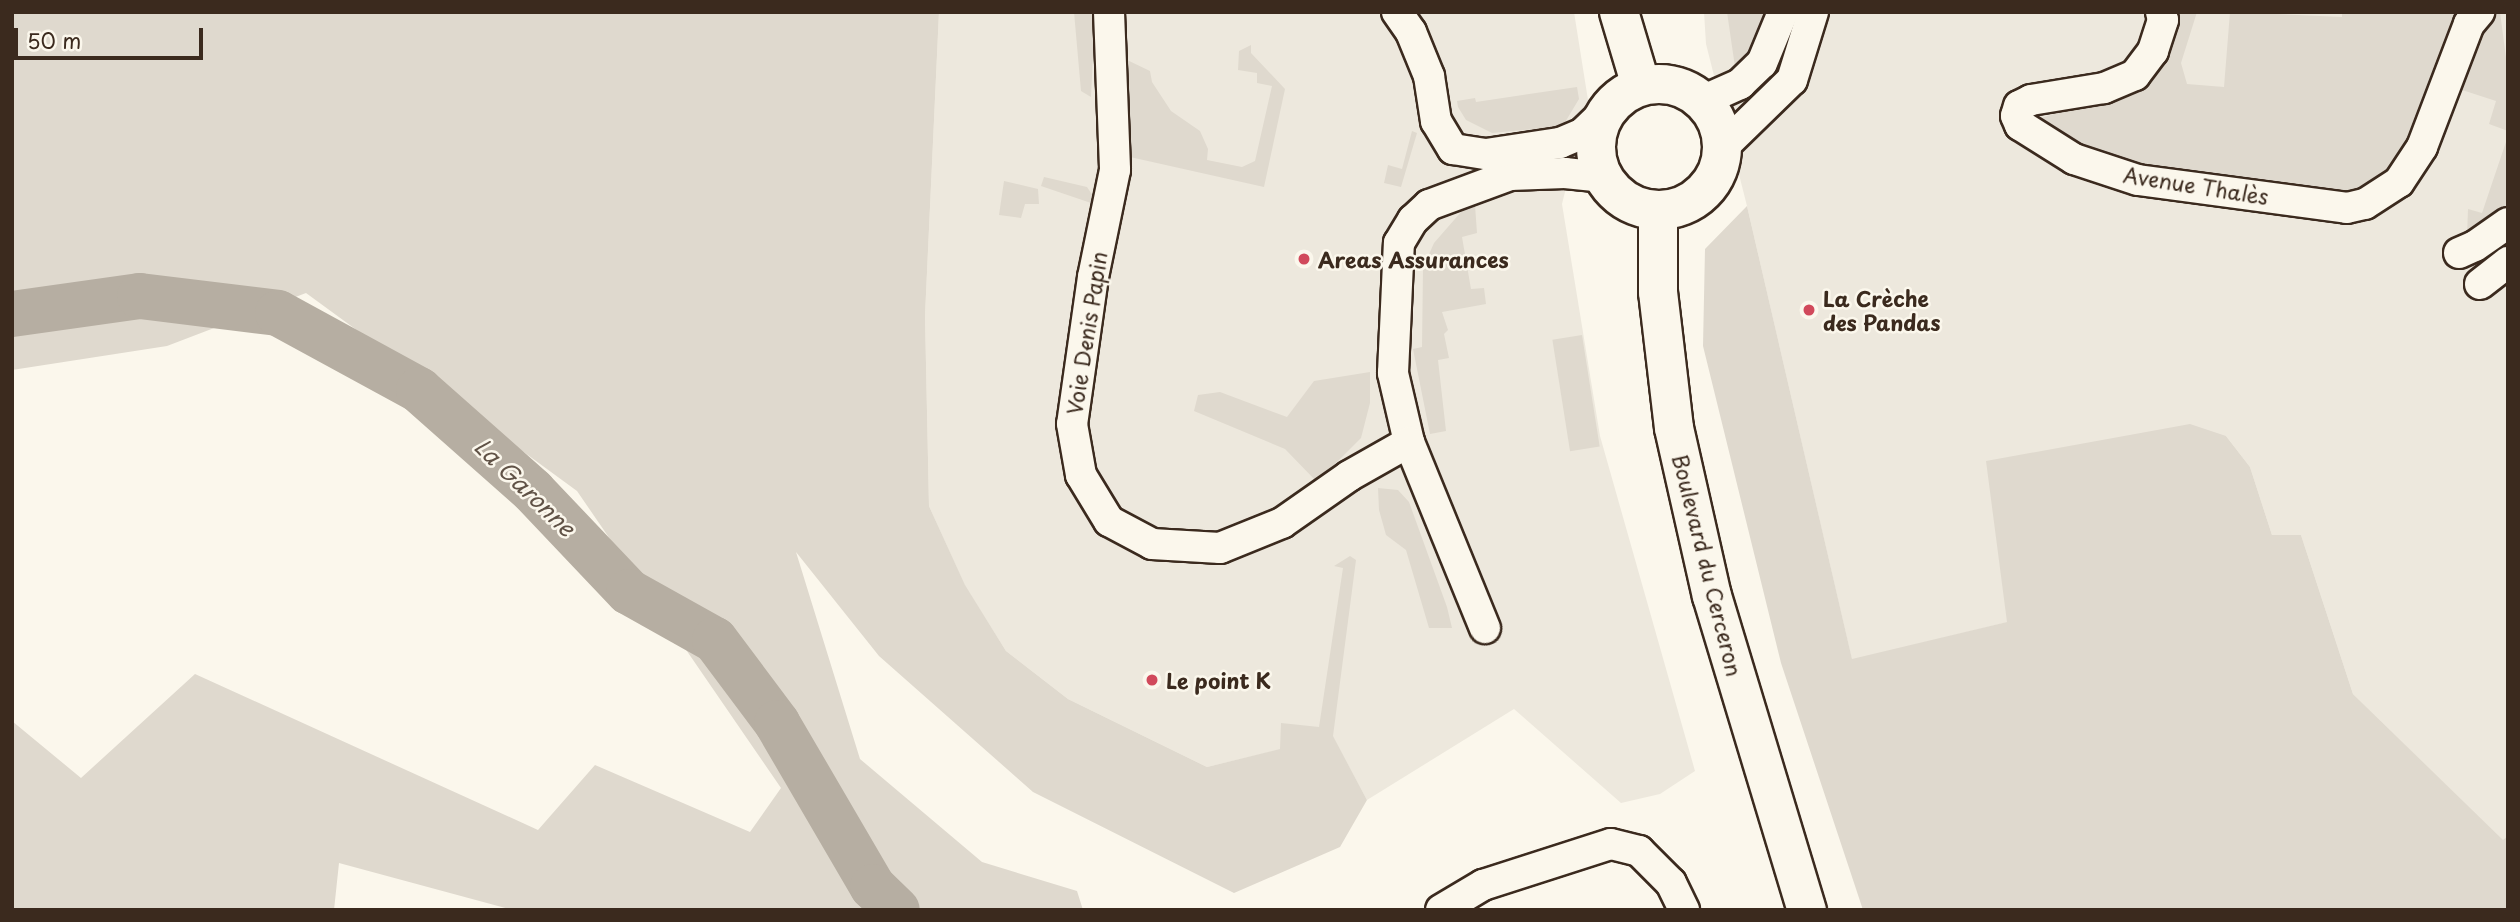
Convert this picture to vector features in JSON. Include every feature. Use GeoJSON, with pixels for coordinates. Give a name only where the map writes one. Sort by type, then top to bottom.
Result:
{"type":"FeatureCollection","features":[{"type":"Feature","properties":{"kind":"main road"},"geometry":{"type":"LineString","coordinates":[[1619,12],[1641,86]]}},
{"type":"Feature","properties":{"kind":"main road"},"geometry":{"type":"LineString","coordinates":[[1663,84],[1684,89],[1703,101],[1720,130],[1723,147],[1720,167],[1710,186],[1696,200],[1678,208],[1658,211],[1641,209],[1626,202],[1602,177],[1596,160],[1595,142],[1609,108],[1623,94],[1641,86],[1663,84]]}},
{"type":"Feature","properties":{"kind":"main road","name":"Boulevard du Cerceron"},"geometry":{"type":"LineString","coordinates":[[1658,211],[1658,292],[1674,428],[1712,596],[1807,910]]}},
{"type":"Feature","properties":{"kind":"street","name":"Voie Denis Papin"},"geometry":{"type":"LineString","coordinates":[[1109,12],[1115,170],[1093,277],[1072,424],[1081,475],[1109,521],[1152,544],[1220,548],[1282,523],[1349,476],[1409,442]]}},
{"type":"Feature","properties":{"kind":"street"},"geometry":{"type":"LineString","coordinates":[[1397,12],[1411,32],[1429,76],[1436,121],[1453,149],[1486,153],[1560,143],[1583,133],[1609,108]]}},
{"type":"Feature","properties":{"kind":"street"},"geometry":{"type":"LineString","coordinates":[[1703,101],[1740,84],[1762,63],[1783,12]]}},
{"type":"Feature","properties":{"kind":"street"},"geometry":{"type":"LineString","coordinates":[[1723,147],[1792,80],[1814,12]]}},
{"type":"Feature","properties":{"kind":"street","name":"Avenue Thalès"},"geometry":{"type":"LineString","coordinates":[[2161,12],[2163,20],[2153,51],[2135,75],[2104,88],[2031,100],[2019,106],[2016,116],[2020,125],[2074,159],[2138,180],[2347,208],[2365,204],[2399,182],[2422,147],[2469,24],[2479,12]]}},
{"type":"Feature","properties":{"kind":"street"},"geometry":{"type":"LineString","coordinates":[[1485,628],[1409,442],[1393,373],[1399,243],[1413,220],[1429,205],[1510,176],[1565,173],[1602,177]]}},
{"type":"Feature","properties":{"kind":"street"},"geometry":{"type":"LineString","coordinates":[[2459,253],[2475,246],[2508,223]]}},
{"type":"Feature","properties":{"kind":"street"},"geometry":{"type":"LineString","coordinates":[[2480,284],[2508,262]]}},
{"type":"Feature","properties":{"kind":"street"},"geometry":{"type":"LineString","coordinates":[[1441,910],[1483,885],[1611,844],[1639,851],[1671,883],[1684,910]]}},
{"type":"Feature","properties":{"kind":"shaded area"},"geometry":{"type":"Polygon","coordinates":[[[12,12],[939,12],[925,316],[929,506],[965,585],[1006,651],[1068,699],[1207,767],[1280,749],[1281,723],[1319,727],[1343,568],[1334,566],[1350,556],[1356,560],[1333,736],[1367,800],[1340,847],[1234,893],[1033,792],[879,656],[796,552],[860,759],[982,862],[1077,891],[1083,910],[513,910],[339,863],[334,910],[12,910],[12,721],[81,778],[195,674],[538,830],[595,765],[750,832],[781,788],[577,491],[306,293],[167,346],[12,370],[12,12]]]}},
{"type":"Feature","properties":{"kind":"shaded area"},"geometry":{"type":"Polygon","coordinates":[[[939,12],[1574,12],[1588,100],[1562,204],[1600,436],[1695,771],[1660,794],[1621,803],[1514,709],[1367,800],[1333,737],[1207,767],[1068,699],[1006,651],[965,586],[929,506],[925,316],[939,12]]]}},
{"type":"Feature","properties":{"kind":"shaded area"},"geometry":{"type":"Polygon","coordinates":[[[1074,12],[1095,12],[1091,97],[1081,91],[1074,12]]]}},
{"type":"Feature","properties":{"kind":"shaded area"},"geometry":{"type":"Polygon","coordinates":[[[1704,12],[2508,12],[2508,836],[2503,841],[2353,694],[2301,535],[2272,535],[2250,467],[2226,436],[2008,622],[1852,660],[1747,206],[1706,44],[1704,12]]]}},
{"type":"Feature","properties":{"kind":"shaded area"},"geometry":{"type":"Polygon","coordinates":[[[1727,12],[1765,12],[1761,37],[1750,65],[1735,67],[1727,12]]]}},
{"type":"Feature","properties":{"kind":"shaded area"},"geometry":{"type":"Polygon","coordinates":[[[2173,12],[2197,12],[2181,63],[2187,84],[2224,87],[2230,12],[2342,17],[2342,12],[2474,12],[2388,184],[2355,202],[2143,173],[2038,128],[2041,118],[2110,97],[2173,12]]]}},
{"type":"Feature","properties":{"kind":"shaded area"},"geometry":{"type":"Polygon","coordinates":[[[2496,12],[2500,12],[2508,73],[2508,131],[2489,124],[2496,101],[2459,89],[2475,42],[2496,12]]]}},
{"type":"Feature","properties":{"kind":"shaded area"},"geometry":{"type":"Polygon","coordinates":[[[1251,45],[1251,53],[1285,89],[1264,187],[1130,157],[1125,59],[1150,71],[1152,82],[1171,111],[1200,131],[1208,149],[1207,160],[1242,167],[1255,161],[1272,86],[1257,83],[1257,73],[1238,70],[1239,51],[1251,45]]]}},
{"type":"Feature","properties":{"kind":"shaded area"},"geometry":{"type":"Polygon","coordinates":[[[1577,87],[1579,99],[1564,124],[1555,127],[1492,133],[1466,120],[1457,101],[1475,98],[1476,102],[1577,87]]]}},
{"type":"Feature","properties":{"kind":"shaded area"},"geometry":{"type":"Polygon","coordinates":[[[1412,131],[1417,133],[1401,187],[1384,183],[1388,165],[1402,169],[1412,131]]]}},
{"type":"Feature","properties":{"kind":"shaded area"},"geometry":{"type":"Polygon","coordinates":[[[2508,136],[2508,207],[2467,237],[2468,209],[2482,213],[2508,136]]]}},
{"type":"Feature","properties":{"kind":"shaded area"},"geometry":{"type":"Polygon","coordinates":[[[1044,177],[1087,187],[1093,196],[1091,203],[1041,186],[1044,177]]]}},
{"type":"Feature","properties":{"kind":"shaded area"},"geometry":{"type":"Polygon","coordinates":[[[1004,181],[1038,189],[1039,204],[1025,204],[1021,218],[999,215],[1004,181]]]}},
{"type":"Feature","properties":{"kind":"shaded area"},"geometry":{"type":"Polygon","coordinates":[[[1475,205],[1477,233],[1462,237],[1471,289],[1484,288],[1486,304],[1442,312],[1448,330],[1444,334],[1449,358],[1438,360],[1446,431],[1430,434],[1413,349],[1422,347],[1423,268],[1434,243],[1461,212],[1475,205]]]}},
{"type":"Feature","properties":{"kind":"shaded area"},"geometry":{"type":"Polygon","coordinates":[[[1747,206],[1852,659],[2007,622],[1986,461],[2190,424],[2226,436],[2250,467],[2272,535],[2301,535],[2353,694],[2503,840],[2508,836],[2508,910],[1863,910],[1781,663],[1703,346],[1705,249],[1747,206]]]}},
{"type":"Feature","properties":{"kind":"shaded area"},"geometry":{"type":"Polygon","coordinates":[[[1582,335],[1600,447],[1570,451],[1552,340],[1582,335]]]}},
{"type":"Feature","properties":{"kind":"shaded area"},"geometry":{"type":"Polygon","coordinates":[[[1370,372],[1370,403],[1361,438],[1317,482],[1285,449],[1194,411],[1198,395],[1220,392],[1287,417],[1314,381],[1370,372]]]}},
{"type":"Feature","properties":{"kind":"shaded area"},"geometry":{"type":"Polygon","coordinates":[[[1378,488],[1398,490],[1409,502],[1452,628],[1429,628],[1406,550],[1386,535],[1379,510],[1378,488]]]}},
{"type":"Feature","properties":{"kind":"waterway","name":"La Garonne"},"geometry":{"type":"LineString","coordinates":[[12,314],[140,296],[278,313],[419,390],[533,491],[629,592],[715,640],[777,723],[873,887],[897,910]]}},
{"type":"Feature","properties":{"kind":"place","name":"Areas Assurances"},"geometry":{"type":"Point","coordinates":[1304,259]}},
{"type":"Feature","properties":{"kind":"place","name":"La Crèche des Pandas"},"geometry":{"type":"Point","coordinates":[1809,310]}},
{"type":"Feature","properties":{"kind":"place","name":"Le point K"},"geometry":{"type":"Point","coordinates":[1152,680]}}]}
